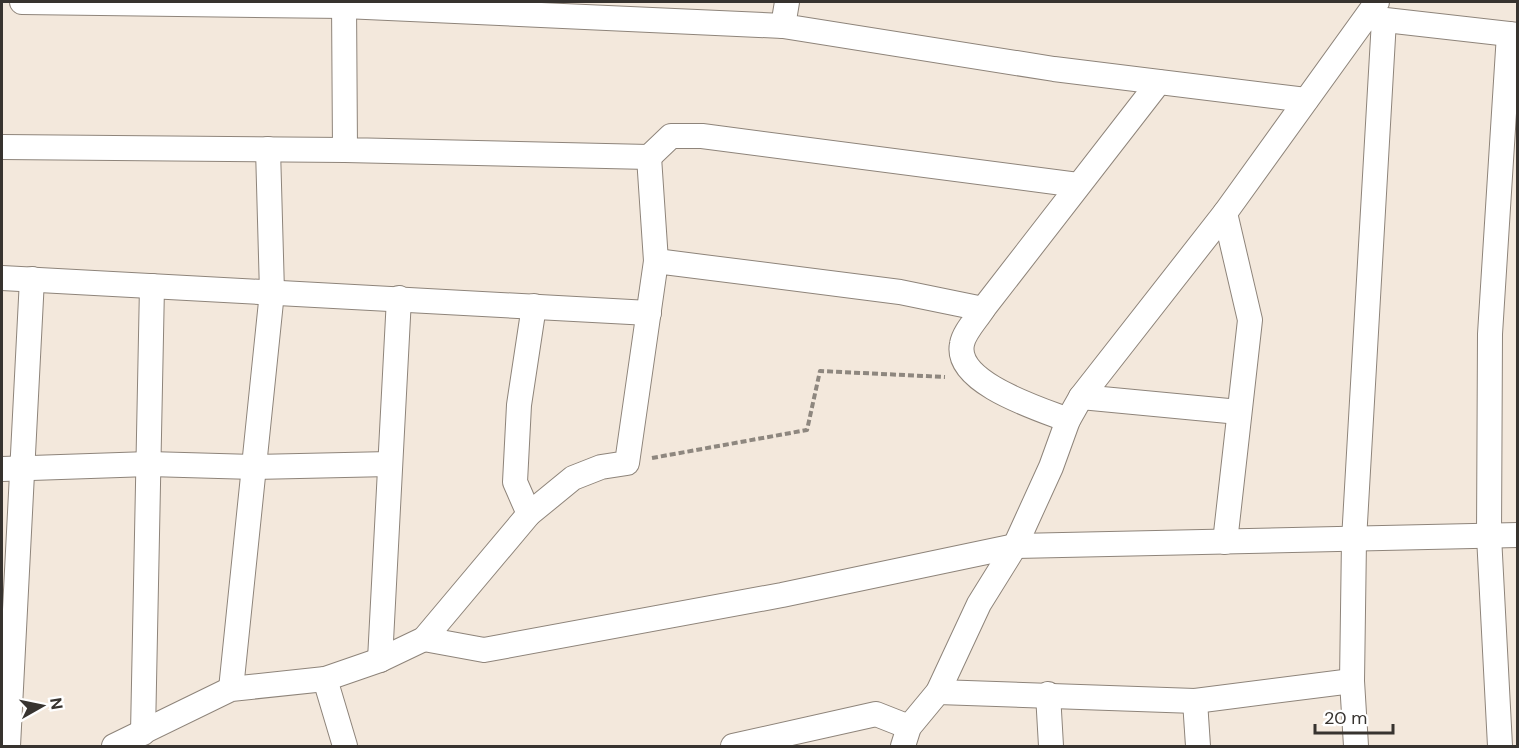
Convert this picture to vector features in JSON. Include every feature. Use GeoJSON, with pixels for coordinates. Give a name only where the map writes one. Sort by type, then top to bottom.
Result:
{"type":"FeatureCollection","features":[{"type":"Feature","properties":{"kind":"street"},"geometry":{"type":"LineString","coordinates":[[22,2],[488,7],[783,26],[1054,69],[1306,100]]}},
{"type":"Feature","properties":{"kind":"street"},"geometry":{"type":"LineString","coordinates":[[783,26],[787,2]]}},
{"type":"Feature","properties":{"kind":"street"},"geometry":{"type":"LineString","coordinates":[[344,4],[345,150]]}},
{"type":"Feature","properties":{"kind":"street"},"geometry":{"type":"LineString","coordinates":[[1376,13],[1513,35],[1490,334],[1489,537],[1500,747]]}},
{"type":"Feature","properties":{"kind":"street"},"geometry":{"type":"LineString","coordinates":[[733,747],[876,714],[906,737],[938,692],[980,604],[1015,546],[1051,467],[1068,420],[1081,397],[1225,213],[1306,100],[1376,13]]}},
{"type":"Feature","properties":{"kind":"street"},"geometry":{"type":"LineString","coordinates":[[1356,747],[1352,681],[1354,540],[1376,13]]}},
{"type":"Feature","properties":{"kind":"street"},"geometry":{"type":"LineString","coordinates":[[1068,420],[976,379],[963,359],[961,345],[984,309],[1159,82]]}},
{"type":"Feature","properties":{"kind":"street"},"geometry":{"type":"LineString","coordinates":[[2,147],[345,150],[649,157],[671,136],[702,136],[1078,185]]}},
{"type":"Feature","properties":{"kind":"street"},"geometry":{"type":"LineString","coordinates":[[231,689],[272,292],[268,149]]}},
{"type":"Feature","properties":{"kind":"street"},"geometry":{"type":"LineString","coordinates":[[114,747],[231,689],[325,679],[380,660],[424,639],[529,514],[573,478],[601,467],[627,463],[656,261],[649,157]]}},
{"type":"Feature","properties":{"kind":"street"},"geometry":{"type":"LineString","coordinates":[[1225,213],[1250,320],[1225,542]]}},
{"type":"Feature","properties":{"kind":"street"},"geometry":{"type":"LineString","coordinates":[[656,261],[900,292],[984,309]]}},
{"type":"Feature","properties":{"kind":"street"},"geometry":{"type":"LineString","coordinates":[[2,278],[649,313]]}},
{"type":"Feature","properties":{"kind":"street"},"geometry":{"type":"LineString","coordinates":[[8,747],[12,469],[32,279]]}},
{"type":"Feature","properties":{"kind":"street"},"geometry":{"type":"LineString","coordinates":[[143,734],[152,286]]}},
{"type":"Feature","properties":{"kind":"street"},"geometry":{"type":"LineString","coordinates":[[380,660],[399,298]]}},
{"type":"Feature","properties":{"kind":"street"},"geometry":{"type":"LineString","coordinates":[[529,514],[515,482],[519,405],[534,306]]}},
{"type":"Feature","properties":{"kind":"street"},"geometry":{"type":"LineString","coordinates":[[1081,397],[1239,412]]}},
{"type":"Feature","properties":{"kind":"street"},"geometry":{"type":"LineString","coordinates":[[12,469],[148,464],[254,467],[390,464]]}},
{"type":"Feature","properties":{"kind":"street"},"geometry":{"type":"LineString","coordinates":[[424,639],[484,650],[782,596],[1015,546],[1518,535]]}},
{"type":"Feature","properties":{"kind":"street"},"geometry":{"type":"LineString","coordinates":[[325,679],[345,747]]}},
{"type":"Feature","properties":{"kind":"street"},"geometry":{"type":"LineString","coordinates":[[938,692],[1048,694],[1195,701],[1352,681]]}},
{"type":"Feature","properties":{"kind":"street"},"geometry":{"type":"LineString","coordinates":[[1048,694],[1051,747]]}},
{"type":"Feature","properties":{"kind":"street"},"geometry":{"type":"LineString","coordinates":[[1195,701],[1198,747]]}},
{"type":"Feature","properties":{"kind":"path"},"geometry":{"type":"LineString","coordinates":[[627,463],[807,430],[820,371],[976,379]]}}]}
